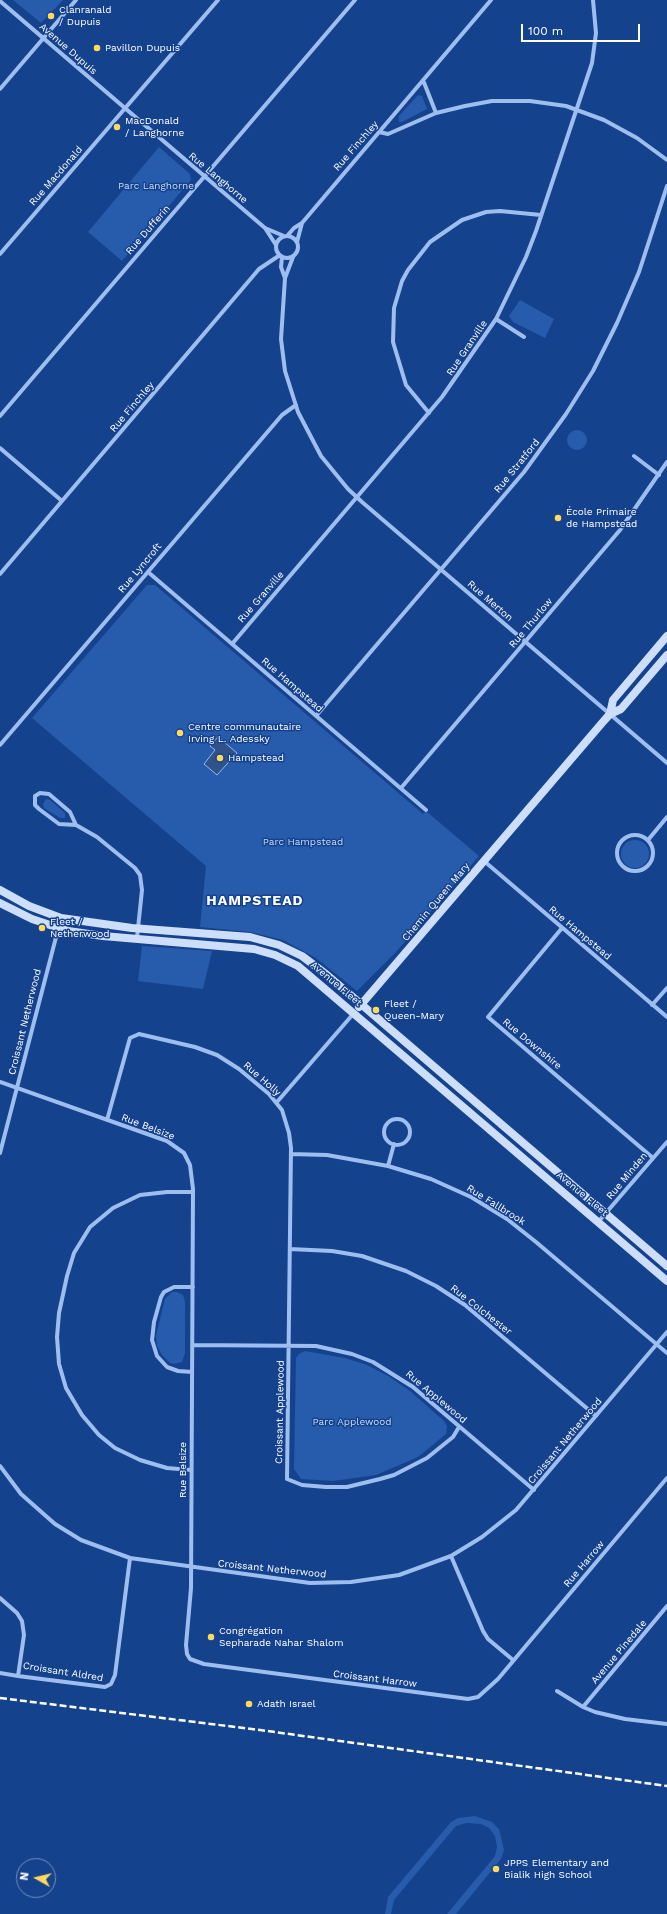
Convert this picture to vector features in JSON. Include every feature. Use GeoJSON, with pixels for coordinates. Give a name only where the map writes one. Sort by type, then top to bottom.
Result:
{"type":"FeatureCollection","features":[{"type":"Feature","properties":{"kind":"main road","name":"Chemin Queen Mary"},"geometry":{"type":"LineString","coordinates":[[610,714],[613,700],[667,636]]}},
{"type":"Feature","properties":{"kind":"main road","name":"Chemin Queen Mary"},"geometry":{"type":"LineString","coordinates":[[354,1012],[610,714],[621,709],[667,655]]}},
{"type":"Feature","properties":{"kind":"main road","name":"Avenue Fleet"},"geometry":{"type":"LineString","coordinates":[[0,890],[29,906],[61,918],[139,928],[250,937],[280,945],[302,956],[361,1004],[667,1266]]}},
{"type":"Feature","properties":{"kind":"main road","name":"Avenue Fleet"},"geometry":{"type":"LineString","coordinates":[[0,902],[20,914],[58,928],[88,934],[239,947],[275,955],[298,966],[354,1012],[667,1281]]}},
{"type":"Feature","properties":{"kind":"street"},"geometry":{"type":"LineString","coordinates":[[0,89],[76,0]]}},
{"type":"Feature","properties":{"kind":"street","name":"Rue Macdonald"},"geometry":{"type":"LineString","coordinates":[[0,254],[218,0]]}},
{"type":"Feature","properties":{"kind":"street","name":"Rue Dufferin"},"geometry":{"type":"LineString","coordinates":[[0,416],[355,0]]}},
{"type":"Feature","properties":{"kind":"street","name":"Rue Finchley"},"geometry":{"type":"LineString","coordinates":[[286,236],[302,223],[491,0]]}},
{"type":"Feature","properties":{"kind":"street","name":"Rue Granville"},"geometry":{"type":"LineString","coordinates":[[232,644],[429,413],[463,369],[496,319],[526,257],[576,110],[595,48],[596,26],[592,0]]}},
{"type":"Feature","properties":{"kind":"street","name":"Avenue Dupuis"},"geometry":{"type":"LineString","coordinates":[[0,1],[125,109]]}},
{"type":"Feature","properties":{"kind":"street"},"geometry":{"type":"LineString","coordinates":[[423,80],[436,113]]}},
{"type":"Feature","properties":{"kind":"street"},"geometry":{"type":"LineString","coordinates":[[379,132],[388,134],[436,113],[481,103],[504,100],[530,101],[576,110],[612,123],[637,138],[667,160]]}},
{"type":"Feature","properties":{"kind":"street","name":"Rue Langhorne"},"geometry":{"type":"LineString","coordinates":[[125,109],[265,228],[276,245]]}},
{"type":"Feature","properties":{"kind":"street","name":"Rue Stratford"},"geometry":{"type":"LineString","coordinates":[[316,716],[544,447],[592,371],[617,323],[638,272],[667,186]]}},
{"type":"Feature","properties":{"kind":"street"},"geometry":{"type":"LineString","coordinates":[[429,413],[406,385],[393,342],[394,308],[402,281],[408,270],[430,242],[462,220],[480,214],[500,211],[541,215]]}},
{"type":"Feature","properties":{"kind":"street","name":"Rue Finchley"},"geometry":{"type":"LineString","coordinates":[[297,242],[302,223]]}},
{"type":"Feature","properties":{"kind":"street","name":"Rue Langhorne"},"geometry":{"type":"LineString","coordinates":[[265,228],[286,236]]}},
{"type":"Feature","properties":{"kind":"street"},"geometry":{"type":"LineString","coordinates":[[286,236],[293,237],[299,248],[293,257],[285,278],[281,267],[281,256],[276,245],[279,240],[286,236]]}},
{"type":"Feature","properties":{"kind":"street"},"geometry":{"type":"LineString","coordinates":[[281,256],[293,257]]}},
{"type":"Feature","properties":{"kind":"street","name":"Rue Finchley"},"geometry":{"type":"LineString","coordinates":[[0,574],[259,269],[281,256]]}},
{"type":"Feature","properties":{"kind":"street","name":"Rue Merton"},"geometry":{"type":"LineString","coordinates":[[285,278],[282,324],[282,350],[285,371],[296,405],[321,456],[357,497],[667,763]]}},
{"type":"Feature","properties":{"kind":"street"},"geometry":{"type":"LineString","coordinates":[[496,319],[524,337]]}},
{"type":"Feature","properties":{"kind":"street","name":"Rue Lyncroft"},"geometry":{"type":"LineString","coordinates":[[0,745],[282,415],[296,405]]}},
{"type":"Feature","properties":{"kind":"street"},"geometry":{"type":"LineString","coordinates":[[0,448],[62,501]]}},
{"type":"Feature","properties":{"kind":"street"},"geometry":{"type":"LineString","coordinates":[[634,456],[659,475]]}},
{"type":"Feature","properties":{"kind":"street","name":"Rue Thurlow"},"geometry":{"type":"LineString","coordinates":[[401,788],[620,530],[667,462]]}},
{"type":"Feature","properties":{"kind":"street","name":"Rue Hampstead"},"geometry":{"type":"LineString","coordinates":[[148,572],[426,810]]}},
{"type":"Feature","properties":{"kind":"street"},"geometry":{"type":"LineString","coordinates":[[76,826],[70,812],[49,794],[40,793],[35,796],[35,805],[59,824],[76,826],[97,837],[135,868],[140,875],[142,890],[137,938]]}},
{"type":"Feature","properties":{"kind":"street"},"geometry":{"type":"LineString","coordinates":[[648,840],[667,817]]}},
{"type":"Feature","properties":{"kind":"street"},"geometry":{"type":"LineString","coordinates":[[631,836],[643,837],[648,840],[653,850],[651,862],[648,867],[637,872],[625,868],[618,859],[617,853],[621,842],[631,836]]}},
{"type":"Feature","properties":{"kind":"street","name":"Rue Hampstead"},"geometry":{"type":"LineString","coordinates":[[484,861],[667,1017]]}},
{"type":"Feature","properties":{"kind":"street","name":"Croissant Netherwood"},"geometry":{"type":"LineString","coordinates":[[0,1153],[61,918]]}},
{"type":"Feature","properties":{"kind":"street","name":"Rue Downshire"},"geometry":{"type":"LineString","coordinates":[[562,928],[488,1017],[653,1158]]}},
{"type":"Feature","properties":{"kind":"street"},"geometry":{"type":"LineString","coordinates":[[652,1005],[667,988]]}},
{"type":"Feature","properties":{"kind":"street","name":"Chemin Queen Mary"},"geometry":{"type":"LineString","coordinates":[[277,1102],[354,1012]]}},
{"type":"Feature","properties":{"kind":"street","name":"Rue Holly"},"geometry":{"type":"LineString","coordinates":[[107,1120],[130,1038],[139,1034],[195,1047],[217,1055],[239,1069],[277,1102],[282,1110],[288,1128],[290,1154],[288,1346]]}},
{"type":"Feature","properties":{"kind":"street","name":"Rue Belsize"},"geometry":{"type":"LineString","coordinates":[[0,1082],[164,1140],[184,1153],[190,1165],[193,1192],[190,1568]]}},
{"type":"Feature","properties":{"kind":"street"},"geometry":{"type":"LineString","coordinates":[[399,1119],[409,1126],[410,1134],[406,1141],[394,1144],[387,1139],[384,1131],[391,1120],[399,1119]]}},
{"type":"Feature","properties":{"kind":"street","name":"Rue Minden"},"geometry":{"type":"LineString","coordinates":[[599,1222],[667,1142]]}},
{"type":"Feature","properties":{"kind":"street"},"geometry":{"type":"LineString","coordinates":[[388,1166],[394,1144]]}},
{"type":"Feature","properties":{"kind":"street","name":"Rue Fallbrook"},"geometry":{"type":"LineString","coordinates":[[290,1154],[327,1155],[388,1166],[418,1174],[458,1191],[507,1219],[657,1345]]}},
{"type":"Feature","properties":{"kind":"street"},"geometry":{"type":"LineString","coordinates":[[191,1470],[167,1468],[140,1460],[115,1448],[99,1435],[82,1415],[66,1388],[59,1364],[56,1337],[67,1276],[74,1253],[90,1227],[113,1208],[140,1195],[167,1192],[193,1192]]}},
{"type":"Feature","properties":{"kind":"street","name":"Rue Colchester"},"geometry":{"type":"LineString","coordinates":[[290,1249],[332,1251],[362,1256],[406,1271],[431,1283],[465,1305],[596,1416]]}},
{"type":"Feature","properties":{"kind":"street"},"geometry":{"type":"LineString","coordinates":[[192,1287],[174,1287],[164,1292],[161,1297],[154,1322],[152,1340],[157,1356],[167,1367],[178,1371],[192,1372]]}},
{"type":"Feature","properties":{"kind":"street","name":"Croissant Netherwood"},"geometry":{"type":"LineString","coordinates":[[0,1466],[21,1494],[55,1524],[81,1540],[130,1558],[190,1568],[310,1583],[351,1582],[399,1574],[451,1556],[492,1530],[516,1510],[667,1332]]}},
{"type":"Feature","properties":{"kind":"street","name":"Rue Applewood"},"geometry":{"type":"LineString","coordinates":[[192,1345],[316,1346],[373,1362],[413,1387],[534,1490]]}},
{"type":"Feature","properties":{"kind":"street"},"geometry":{"type":"LineString","coordinates":[[657,1345],[667,1353]]}},
{"type":"Feature","properties":{"kind":"street","name":"Croissant Applewood"},"geometry":{"type":"LineString","coordinates":[[288,1346],[287,1479],[296,1483],[314,1487],[347,1487],[394,1475],[417,1464],[435,1452],[453,1436],[459,1427]]}},
{"type":"Feature","properties":{"kind":"street","name":"Rue Harrow"},"geometry":{"type":"LineString","coordinates":[[513,1660],[667,1478]]}},
{"type":"Feature","properties":{"kind":"street"},"geometry":{"type":"LineString","coordinates":[[451,1556],[488,1639],[513,1660]]}},
{"type":"Feature","properties":{"kind":"street","name":"Croissant Aldred"},"geometry":{"type":"LineString","coordinates":[[0,1598],[17,1613],[22,1621],[24,1635],[18,1676],[101,1688],[111,1684],[115,1675],[130,1558]]}},
{"type":"Feature","properties":{"kind":"street","name":"Croissant Harrow"},"geometry":{"type":"LineString","coordinates":[[190,1568],[190,1602],[186,1645],[187,1654],[190,1659],[196,1663],[468,1699],[478,1697],[486,1692],[513,1660]]}},
{"type":"Feature","properties":{"kind":"street","name":"Avenue Pinedale"},"geometry":{"type":"LineString","coordinates":[[583,1707],[667,1606]]}},
{"type":"Feature","properties":{"kind":"street"},"geometry":{"type":"LineString","coordinates":[[0,1673],[18,1676]]}},
{"type":"Feature","properties":{"kind":"street"},"geometry":{"type":"LineString","coordinates":[[558,1691],[583,1707],[606,1715],[667,1724]]}},
{"type":"Feature","properties":{"kind":"green space"},"geometry":{"type":"Polygon","coordinates":[[[13,0],[63,0],[41,23],[13,0]]]}},
{"type":"Feature","properties":{"kind":"green space"},"geometry":{"type":"Polygon","coordinates":[[[418,95],[422,96],[427,109],[402,122],[399,122],[399,116],[418,95]]]}},
{"type":"Feature","properties":{"kind":"green space","name":"Parc Langhorne"},"geometry":{"type":"Polygon","coordinates":[[[159,147],[190,174],[191,180],[122,261],[88,232],[159,147]]]}},
{"type":"Feature","properties":{"kind":"green space"},"geometry":{"type":"Polygon","coordinates":[[[520,300],[554,319],[545,338],[513,322],[509,316],[520,300]]]}},
{"type":"Feature","properties":{"kind":"green space"},"geometry":{"type":"Polygon","coordinates":[[[577,430],[584,433],[587,440],[584,447],[577,450],[570,447],[567,440],[570,433],[577,430]]]}},
{"type":"Feature","properties":{"kind":"green space","name":"Parc Hampstead"},"geometry":{"type":"Polygon","coordinates":[[[147,585],[155,585],[423,814],[426,811],[479,856],[396,952],[357,991],[316,958],[283,940],[250,932],[200,927],[206,866],[32,718],[147,585]]]}},
{"type":"Feature","properties":{"kind":"green space"},"geometry":{"type":"Polygon","coordinates":[[[46,799],[50,800],[65,813],[65,818],[60,818],[44,808],[43,804],[46,799]]]}},
{"type":"Feature","properties":{"kind":"green space"},"geometry":{"type":"Polygon","coordinates":[[[635,840],[645,844],[649,854],[645,864],[635,868],[625,864],[621,854],[625,844],[635,840]]]}},
{"type":"Feature","properties":{"kind":"green space"},"geometry":{"type":"Polygon","coordinates":[[[142,946],[212,951],[203,989],[138,981],[142,946]]]}},
{"type":"Feature","properties":{"kind":"green space"},"geometry":{"type":"Polygon","coordinates":[[[172,1292],[177,1292],[183,1295],[185,1301],[185,1353],[182,1362],[174,1364],[170,1363],[162,1355],[157,1346],[156,1335],[165,1299],[172,1292]]]}},
{"type":"Feature","properties":{"kind":"green space","name":"Parc Applewood"},"geometry":{"type":"Polygon","coordinates":[[[305,1351],[345,1358],[367,1365],[388,1376],[410,1391],[444,1421],[447,1426],[446,1434],[418,1457],[376,1475],[333,1481],[301,1479],[294,1469],[296,1358],[299,1354],[305,1351]]]}},
{"type":"Feature","properties":{"kind":"green space"},"geometry":{"type":"Polygon","coordinates":[[[475,1816],[492,1822],[499,1829],[504,1850],[501,1859],[456,1914],[447,1914],[495,1856],[497,1847],[495,1836],[489,1828],[481,1824],[466,1823],[456,1826],[394,1900],[391,1914],[385,1914],[388,1897],[451,1822],[458,1818],[475,1816]]]}},
{"type":"Feature","properties":{"kind":"shaded area","name":"Hampstead"},"geometry":{"type":"Polygon","coordinates":[[[218,737],[237,753],[217,775],[204,764],[215,750],[210,746],[218,737]]]}},
{"type":"Feature","properties":{"kind":"railway"},"geometry":{"type":"LineString","coordinates":[[0,1698],[260,1730],[667,1786]]}},
{"type":"Feature","properties":{"kind":"place","name":"Clanranald / Dupuis"},"geometry":{"type":"Point","coordinates":[51,16]}},
{"type":"Feature","properties":{"kind":"place","name":"Pavillon Dupuis"},"geometry":{"type":"Point","coordinates":[97,48]}},
{"type":"Feature","properties":{"kind":"place","name":"MacDonald / Langhorne"},"geometry":{"type":"Point","coordinates":[117,127]}},
{"type":"Feature","properties":{"kind":"place","name":"École Primaire de Hampstead"},"geometry":{"type":"Point","coordinates":[558,518]}},
{"type":"Feature","properties":{"kind":"place","name":"Centre communautaire Irving L. Adessky"},"geometry":{"type":"Point","coordinates":[180,733]}},
{"type":"Feature","properties":{"kind":"place","name":"Hampstead"},"geometry":{"type":"Point","coordinates":[220,758]}},
{"type":"Feature","properties":{"kind":"place","name":"Fleet / Netherwood"},"geometry":{"type":"Point","coordinates":[42,928]}},
{"type":"Feature","properties":{"kind":"place","name":"Fleet / Queen-Mary"},"geometry":{"type":"Point","coordinates":[376,1010]}},
{"type":"Feature","properties":{"kind":"place","name":"Congrégation Sepharade Nahar Shalom"},"geometry":{"type":"Point","coordinates":[211,1637]}},
{"type":"Feature","properties":{"kind":"place","name":"Adath Israel"},"geometry":{"type":"Point","coordinates":[249,1704]}},
{"type":"Feature","properties":{"kind":"place","name":"JPPS Elementary and Bialik High School"},"geometry":{"type":"Point","coordinates":[496,1869]}},
{"type":"Feature","properties":{"kind":"district","name":"HAMPSTEAD"},"geometry":{"type":"Point","coordinates":[255,901]}}]}
